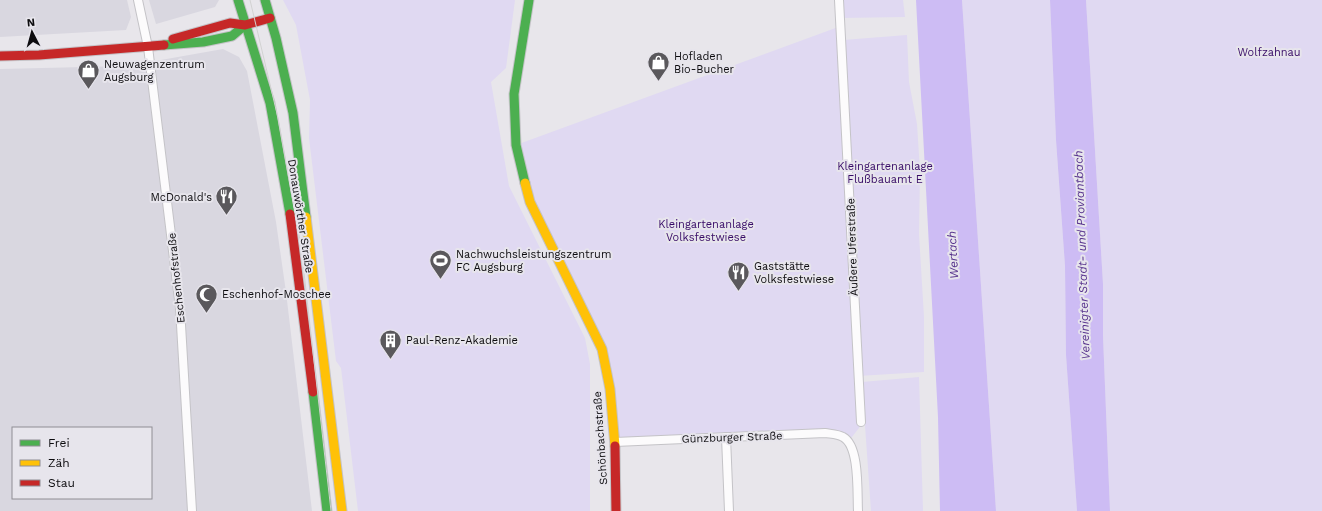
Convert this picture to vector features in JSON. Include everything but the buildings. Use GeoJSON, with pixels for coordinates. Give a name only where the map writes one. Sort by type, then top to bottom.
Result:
{"type":"FeatureCollection","features":[{"type":"Feature","properties":{"kind":"main road","name":"Donauwörther Straße"},"geometry":{"type":"LineString","coordinates":[[238,0],[270,104],[286,187],[296,250],[327,511]]}},
{"type":"Feature","properties":{"kind":"main road","name":"Donauwörther Straße"},"geometry":{"type":"LineString","coordinates":[[265,0],[293,113],[342,511]]}},
{"type":"Feature","properties":{"kind":"main road","name":"Schönbachstraße"},"geometry":{"type":"LineString","coordinates":[[529,0],[518,61],[514,94],[516,145],[530,202],[602,349],[606,364],[613,417],[615,442],[616,511]]}},
{"type":"Feature","properties":{"kind":"main road"},"geometry":{"type":"LineString","coordinates":[[0,56],[148,47],[230,23],[245,25],[270,18]]}},
{"type":"Feature","properties":{"kind":"street","name":"Eschenhofstraße"},"geometry":{"type":"LineString","coordinates":[[138,0],[148,47],[180,308],[192,511]]}},
{"type":"Feature","properties":{"kind":"street","name":"Äußere Uferstraße"},"geometry":{"type":"LineString","coordinates":[[839,0],[861,422]]}},
{"type":"Feature","properties":{"kind":"street","name":"Günzburger Straße"},"geometry":{"type":"LineString","coordinates":[[615,442],[825,433],[844,438],[853,449],[855,459],[858,511]]}},
{"type":"Feature","properties":{"kind":"street"},"geometry":{"type":"LineString","coordinates":[[726,437],[729,511]]}},
{"type":"Feature","properties":{"kind":"shaded area"},"geometry":{"type":"Polygon","coordinates":[[[0,0],[127,0],[131,17],[126,30],[0,37],[0,0]]]}},
{"type":"Feature","properties":{"kind":"shaded area"},"geometry":{"type":"Polygon","coordinates":[[[149,0],[219,0],[215,7],[156,24],[149,0]]]}},
{"type":"Feature","properties":{"kind":"shaded area"},"geometry":{"type":"Polygon","coordinates":[[[223,49],[239,57],[247,71],[276,222],[286,292],[312,511],[0,511],[0,69],[127,66],[223,49]]]}},
{"type":"Feature","properties":{"kind":"green space","name":"Nachwuchsleistungszentrum FC Augsburg"},"geometry":{"type":"Polygon","coordinates":[[[283,0],[515,0],[506,68],[491,82],[509,186],[585,338],[590,364],[590,511],[358,511],[341,368],[336,361],[309,138],[310,100],[296,25],[283,0]]]}},
{"type":"Feature","properties":{"kind":"green space"},"geometry":{"type":"Polygon","coordinates":[[[839,0],[903,0],[905,17],[841,18],[839,0]]]}},
{"type":"Feature","properties":{"kind":"green space"},"geometry":{"type":"Polygon","coordinates":[[[962,0],[1050,0],[1056,140],[1065,266],[1066,355],[1077,511],[996,511],[962,0]]]}},
{"type":"Feature","properties":{"kind":"green space","name":"Wolfzahnau"},"geometry":{"type":"Polygon","coordinates":[[[1086,0],[1322,0],[1322,511],[1110,511],[1103,336],[1103,284],[1086,0]]]}},
{"type":"Feature","properties":{"kind":"green space","name":"Kleingartenanlage Volksfestwiese"},"geometry":{"type":"Polygon","coordinates":[[[841,26],[843,40],[907,35],[909,82],[917,124],[920,171],[919,234],[924,317],[924,372],[858,376],[861,422],[859,428],[848,442],[837,435],[615,442],[606,364],[530,202],[516,145],[841,26]]]}},
{"type":"Feature","properties":{"kind":"green space"},"geometry":{"type":"Polygon","coordinates":[[[919,377],[923,511],[871,511],[862,382],[919,377]]]}},
{"type":"Feature","properties":{"kind":"water","name":"Wertach"},"geometry":{"type":"Polygon","coordinates":[[[916,0],[962,0],[996,511],[940,511],[938,417],[916,0]]]}},
{"type":"Feature","properties":{"kind":"water","name":"Vereinigter Stadt- und Proviantbach"},"geometry":{"type":"Polygon","coordinates":[[[1050,0],[1086,0],[1103,284],[1103,336],[1110,511],[1077,511],[1066,355],[1065,266],[1056,140],[1050,0]]]}},
{"type":"Feature","properties":{"kind":"tram line"},"geometry":{"type":"LineString","coordinates":[[250,0],[278,118],[301,246],[331,511]]}},
{"type":"Feature","properties":{"kind":"traffic: fast"},"geometry":{"type":"LineString","coordinates":[[238,0],[270,103],[290,214]]}},
{"type":"Feature","properties":{"kind":"traffic: fast"},"geometry":{"type":"LineString","coordinates":[[265,0],[276,38],[293,113],[306,217]]}},
{"type":"Feature","properties":{"kind":"traffic: fast"},"geometry":{"type":"LineString","coordinates":[[525,183],[516,145],[514,94],[529,0]]}},
{"type":"Feature","properties":{"kind":"traffic: fast"},"geometry":{"type":"LineString","coordinates":[[164,45],[203,42],[232,36],[245,25]]}},
{"type":"Feature","properties":{"kind":"traffic: fast"},"geometry":{"type":"LineString","coordinates":[[313,392],[327,511]]}},
{"type":"Feature","properties":{"kind":"traffic: slow"},"geometry":{"type":"LineString","coordinates":[[525,183],[530,202],[602,349],[610,389],[615,446]]}},
{"type":"Feature","properties":{"kind":"traffic: slow"},"geometry":{"type":"LineString","coordinates":[[306,217],[342,511]]}},
{"type":"Feature","properties":{"kind":"traffic: jam"},"geometry":{"type":"LineString","coordinates":[[173,39],[230,23],[245,25],[270,18]]}},
{"type":"Feature","properties":{"kind":"traffic: jam"},"geometry":{"type":"LineString","coordinates":[[0,56],[39,55],[164,45]]}},
{"type":"Feature","properties":{"kind":"traffic: jam"},"geometry":{"type":"LineString","coordinates":[[290,214],[313,392]]}},
{"type":"Feature","properties":{"kind":"traffic: jam"},"geometry":{"type":"LineString","coordinates":[[615,446],[616,511]]}},
{"type":"Feature","properties":{"kind":"place","name":"Hofladen Bio-Bucher"},"geometry":{"type":"Point","coordinates":[659,82]}},
{"type":"Feature","properties":{"kind":"place","name":"Neuwagenzentrum Augsburg"},"geometry":{"type":"Point","coordinates":[89,90]}},
{"type":"Feature","properties":{"kind":"place","name":"McDonald's"},"geometry":{"type":"Point","coordinates":[227,216]}},
{"type":"Feature","properties":{"kind":"place","name":"Nachwuchsleistungszentrum FC Augsburg"},"geometry":{"type":"Point","coordinates":[441,280]}},
{"type":"Feature","properties":{"kind":"place","name":"Gaststätte Volksfestwiese"},"geometry":{"type":"Point","coordinates":[738,292]}},
{"type":"Feature","properties":{"kind":"place","name":"Eschenhof-Moschee"},"geometry":{"type":"Point","coordinates":[207,314]}},
{"type":"Feature","properties":{"kind":"place","name":"Paul-Renz-Akademie"},"geometry":{"type":"Point","coordinates":[391,360]}},
{"type":"Feature","properties":{"kind":"park label","name":"Kleingartenanlage Flußbauamt E"},"geometry":{"type":"Point","coordinates":[885,172]}}]}
